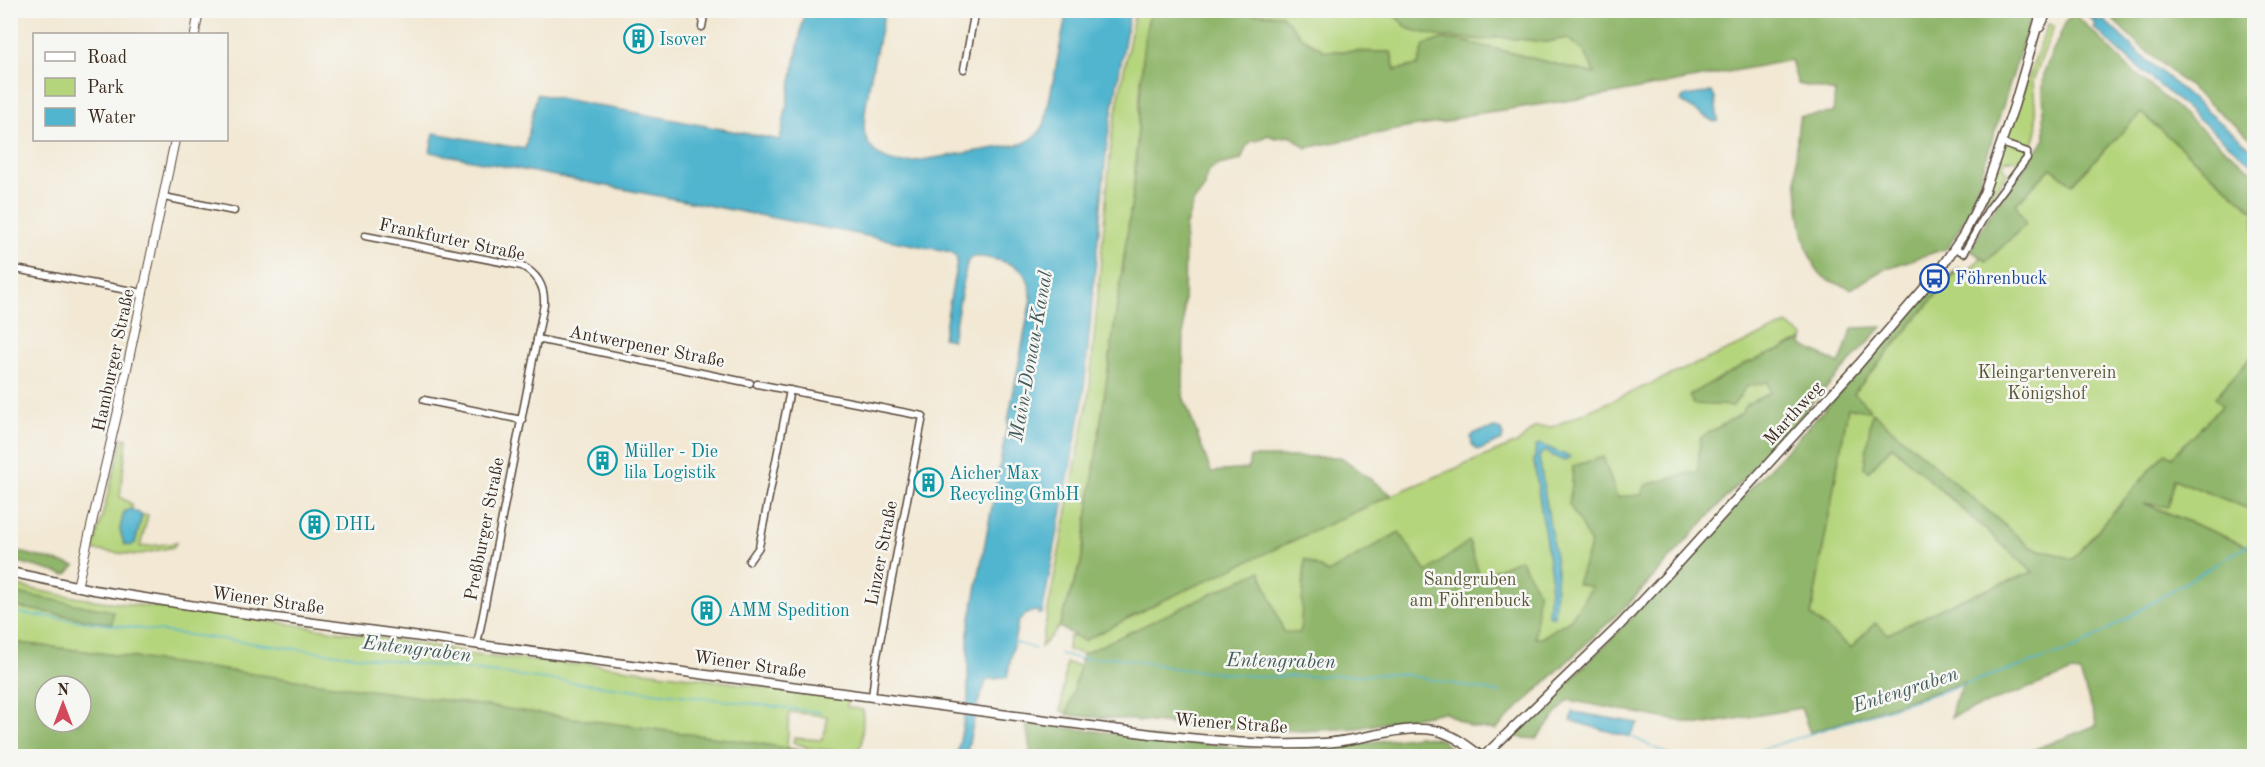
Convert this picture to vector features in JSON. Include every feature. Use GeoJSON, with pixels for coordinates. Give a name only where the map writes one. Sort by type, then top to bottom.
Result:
{"type":"FeatureCollection","features":[{"type":"Feature","properties":{"kind":"main road","name":"Marthweg"},"geometry":{"type":"LineString","coordinates":[[1482,756],[1620,625],[1682,560],[1908,309],[1955,248],[1980,201],[2037,33],[2042,10]]}},
{"type":"Feature","properties":{"kind":"main road","name":"Marthweg"},"geometry":{"type":"LineString","coordinates":[[2037,33],[2048,10]]}},
{"type":"Feature","properties":{"kind":"main road","name":"Wiener Straße"},"geometry":{"type":"LineString","coordinates":[[10,572],[219,610],[1151,734],[1260,744],[1336,742],[1405,731],[1429,730],[1451,735],[1482,756]]}},
{"type":"Feature","properties":{"kind":"street"},"geometry":{"type":"LineString","coordinates":[[195,33],[199,10]]}},
{"type":"Feature","properties":{"kind":"street"},"geometry":{"type":"LineString","coordinates":[[702,27],[705,10]]}},
{"type":"Feature","properties":{"kind":"street"},"geometry":{"type":"LineString","coordinates":[[964,69],[975,10]]}},
{"type":"Feature","properties":{"kind":"street","name":"Hamburger Straße"},"geometry":{"type":"LineString","coordinates":[[77,586],[175,141]]}},
{"type":"Feature","properties":{"kind":"street"},"geometry":{"type":"LineString","coordinates":[[1955,248],[1964,253],[1988,210],[2027,158],[2027,152],[2001,143]]}},
{"type":"Feature","properties":{"kind":"street"},"geometry":{"type":"LineString","coordinates":[[164,197],[234,211]]}},
{"type":"Feature","properties":{"kind":"street","name":"Frankfurter Straße"},"geometry":{"type":"LineString","coordinates":[[365,236],[522,266],[537,276],[543,289],[544,304]]}},
{"type":"Feature","properties":{"kind":"street"},"geometry":{"type":"LineString","coordinates":[[10,268],[143,293]]}},
{"type":"Feature","properties":{"kind":"street","name":"Preßburger Straße"},"geometry":{"type":"LineString","coordinates":[[477,645],[544,304]]}},
{"type":"Feature","properties":{"kind":"street","name":"Antwerpener Straße"},"geometry":{"type":"LineString","coordinates":[[537,339],[923,416]]}},
{"type":"Feature","properties":{"kind":"street"},"geometry":{"type":"LineString","coordinates":[[749,561],[759,547],[790,390]]}},
{"type":"Feature","properties":{"kind":"street"},"geometry":{"type":"LineString","coordinates":[[424,400],[522,420]]}},
{"type":"Feature","properties":{"kind":"street","name":"Linzer Straße"},"geometry":{"type":"LineString","coordinates":[[872,697],[876,662],[923,416]]}},
{"type":"Feature","properties":{"kind":"green space"},"geometry":{"type":"Polygon","coordinates":[[[1253,10],[1390,11],[1409,29],[1484,40],[1499,37],[1546,42],[1567,38],[1585,52],[1596,74],[1463,41],[1442,39],[1419,65],[1395,70],[1391,52],[1325,51],[1301,37],[1282,15],[1253,14],[1253,10]]]}},
{"type":"Feature","properties":{"kind":"green space"},"geometry":{"type":"Polygon","coordinates":[[[1253,10],[1253,14],[1282,15],[1301,37],[1325,51],[1391,52],[1395,70],[1418,65],[1424,45],[1442,39],[1463,41],[1595,74],[1585,52],[1567,38],[1546,42],[1499,37],[1484,40],[1437,36],[1409,29],[1390,11],[2033,11],[1971,207],[1948,248],[1884,269],[1851,289],[1825,278],[1815,266],[1807,248],[1798,202],[1796,153],[1800,116],[1833,113],[1835,92],[1798,84],[1791,60],[1607,95],[1467,115],[1447,122],[1306,148],[1291,136],[1275,138],[1268,135],[1256,141],[1253,140],[1246,147],[1241,160],[1218,165],[1210,170],[1206,177],[1205,187],[1193,203],[1185,228],[1183,396],[1211,472],[1248,469],[1250,457],[1341,457],[1392,495],[1162,601],[1084,641],[1059,627],[1081,563],[1134,186],[1144,41],[1150,11],[1253,10]]]}},
{"type":"Feature","properties":{"kind":"green space"},"geometry":{"type":"Polygon","coordinates":[[[1135,11],[1150,11],[1144,41],[1134,186],[1081,563],[1059,627],[1041,647],[1089,395],[1112,134],[1135,11]]]}},
{"type":"Feature","properties":{"kind":"green space"},"geometry":{"type":"Polygon","coordinates":[[[2113,11],[2254,11],[2254,141],[2145,50],[2114,21],[2113,11]]]}},
{"type":"Feature","properties":{"kind":"green space"},"geometry":{"type":"Polygon","coordinates":[[[2075,14],[2129,68],[2254,173],[2254,211],[2141,113],[2072,184],[2051,168],[2016,204],[2026,224],[1987,261],[1970,250],[1989,216],[2045,139],[2044,72],[2067,19],[2075,14]]]}},
{"type":"Feature","properties":{"kind":"green space"},"geometry":{"type":"Polygon","coordinates":[[[2048,24],[2054,26],[2033,81],[2037,129],[2034,142],[2019,161],[2006,160],[2002,167],[2008,173],[1987,199],[1984,198],[2048,24]]]}},
{"type":"Feature","properties":{"kind":"green space","name":"Kleingartenverein Königshof"},"geometry":{"type":"Polygon","coordinates":[[[2141,113],[2254,212],[2254,354],[2215,397],[2223,406],[2172,457],[2162,456],[2073,559],[2030,547],[1872,412],[1869,470],[1892,446],[2033,572],[1957,601],[1888,635],[1875,623],[1851,648],[1811,616],[1848,407],[1868,411],[1869,408],[1853,394],[1959,268],[1966,273],[1982,257],[1986,261],[2016,204],[2051,168],[2072,184],[2141,113]]]}},
{"type":"Feature","properties":{"kind":"green space"},"geometry":{"type":"Polygon","coordinates":[[[1959,268],[1854,393],[1869,408],[1869,411],[1848,408],[1811,616],[1851,648],[1875,623],[1888,634],[1957,601],[2033,572],[1892,446],[1869,471],[1864,467],[1872,412],[2030,547],[2073,559],[2162,456],[2166,453],[2172,457],[2222,406],[2215,398],[2254,354],[2254,511],[2174,479],[2169,507],[2143,503],[2254,549],[2254,756],[2017,756],[2097,725],[2080,673],[2072,672],[1951,717],[1954,702],[1965,682],[1810,733],[1801,708],[1700,725],[1568,700],[1536,739],[1514,737],[1614,636],[1844,388],[1933,288],[1959,268]]]}},
{"type":"Feature","properties":{"kind":"green space","name":"Sandgruben am Föhrenbuck"},"geometry":{"type":"Polygon","coordinates":[[[1787,324],[1804,337],[1803,340],[1782,349],[1812,403],[1627,606],[1623,603],[1455,706],[1256,727],[1169,724],[1061,711],[1066,663],[1086,667],[1087,655],[1068,650],[1069,637],[1101,627],[1392,495],[1519,442],[1535,427],[1552,427],[1787,324]]]}},
{"type":"Feature","properties":{"kind":"green space","name":"Sandgruben am Föhrenbuck"},"geometry":{"type":"Polygon","coordinates":[[[1882,327],[1631,601],[1495,730],[1471,727],[1444,712],[1357,728],[1303,731],[1067,715],[1083,654],[1260,571],[1284,632],[1300,633],[1305,559],[1328,573],[1399,532],[1427,572],[1469,541],[1480,577],[1520,559],[1538,591],[1535,638],[1541,638],[1571,619],[1592,587],[1577,584],[1591,544],[1569,504],[1573,466],[1603,457],[1617,497],[1641,495],[1646,485],[1698,471],[1700,438],[1741,414],[1747,404],[1770,393],[1768,382],[1746,387],[1733,406],[1693,404],[1689,395],[1745,364],[1803,340],[1802,345],[1839,364],[1853,328],[1882,327]]]}},
{"type":"Feature","properties":{"kind":"green space"},"geometry":{"type":"Polygon","coordinates":[[[123,438],[127,439],[120,497],[133,505],[131,509],[124,512],[120,529],[124,544],[135,543],[142,515],[148,515],[140,547],[176,543],[173,547],[136,555],[93,550],[123,438]]]}},
{"type":"Feature","properties":{"kind":"green space"},"geometry":{"type":"Polygon","coordinates":[[[2174,479],[2254,511],[2254,549],[2140,501],[2174,479]]]}},
{"type":"Feature","properties":{"kind":"green space"},"geometry":{"type":"Polygon","coordinates":[[[10,550],[75,566],[66,575],[11,560],[10,550]]]}},
{"type":"Feature","properties":{"kind":"green space"},"geometry":{"type":"Polygon","coordinates":[[[10,584],[84,599],[304,626],[462,651],[465,654],[577,665],[584,663],[847,698],[847,707],[863,710],[862,744],[854,753],[809,748],[793,742],[794,738],[822,740],[827,716],[789,712],[787,749],[11,642],[11,606],[111,623],[113,612],[11,592],[10,584]]]}},
{"type":"Feature","properties":{"kind":"green space"},"geometry":{"type":"Polygon","coordinates":[[[11,592],[113,611],[112,624],[11,606],[11,592]]]}},
{"type":"Feature","properties":{"kind":"green space"},"geometry":{"type":"Polygon","coordinates":[[[11,642],[756,743],[837,756],[11,756],[11,642]]]}},
{"type":"Feature","properties":{"kind":"green space"},"geometry":{"type":"Polygon","coordinates":[[[1026,723],[1257,750],[1325,748],[1418,736],[1440,739],[1457,754],[1556,754],[1557,756],[1031,756],[1026,723]]]}},
{"type":"Feature","properties":{"kind":"water","name":"Main-Donau-Kanal"},"geometry":{"type":"Polygon","coordinates":[[[805,10],[885,11],[865,111],[865,135],[871,147],[879,155],[891,161],[903,163],[1021,144],[1033,138],[1045,122],[1067,11],[1130,11],[1107,142],[1083,400],[1042,614],[1038,614],[1039,611],[1030,613],[1018,622],[1007,678],[987,679],[978,703],[966,756],[957,756],[968,699],[968,633],[1031,299],[1029,283],[1022,272],[1010,264],[997,260],[983,257],[970,259],[967,263],[952,340],[943,338],[957,262],[956,256],[951,252],[430,152],[434,133],[525,149],[537,94],[780,140],[805,10]]]}},
{"type":"Feature","properties":{"kind":"water"},"geometry":{"type":"Polygon","coordinates":[[[2085,11],[2090,11],[2100,22],[2104,20],[2141,55],[2254,151],[2254,166],[2094,28],[2096,25],[2085,11]]]}},
{"type":"Feature","properties":{"kind":"water"},"geometry":{"type":"Polygon","coordinates":[[[1711,92],[1715,98],[1718,121],[1714,122],[1681,100],[1685,96],[1711,92]]]}},
{"type":"Feature","properties":{"kind":"water"},"geometry":{"type":"Polygon","coordinates":[[[1495,428],[1501,430],[1502,440],[1480,450],[1475,449],[1471,437],[1475,433],[1495,428]]]}},
{"type":"Feature","properties":{"kind":"water"},"geometry":{"type":"Polygon","coordinates":[[[1539,444],[1570,457],[1564,461],[1543,451],[1539,457],[1557,570],[1554,617],[1548,615],[1551,575],[1534,462],[1536,446],[1539,444]]]}},
{"type":"Feature","properties":{"kind":"water"},"geometry":{"type":"Polygon","coordinates":[[[131,509],[142,515],[135,543],[130,546],[124,544],[120,529],[124,512],[131,509]]]}},
{"type":"Feature","properties":{"kind":"water"},"geometry":{"type":"Polygon","coordinates":[[[1573,712],[1638,723],[1629,737],[1571,721],[1573,712]]]}},
{"type":"Feature","properties":{"kind":"waterway","name":"Entengraben"},"geometry":{"type":"LineString","coordinates":[[1741,756],[2077,648],[2254,541]]}},
{"type":"Feature","properties":{"kind":"waterway","name":"Entengraben"},"geometry":{"type":"LineString","coordinates":[[10,612],[820,712]]}},
{"type":"Feature","properties":{"kind":"waterway","name":"Entengraben"},"geometry":{"type":"LineString","coordinates":[[1014,642],[1035,649]]}},
{"type":"Feature","properties":{"kind":"waterway","name":"Entengraben"},"geometry":{"type":"LineString","coordinates":[[1060,654],[1081,659],[1114,657],[1180,669],[1265,677],[1402,674],[1501,693]]}},
{"type":"Feature","properties":{"kind":"waterway","name":"Entengraben"},"geometry":{"type":"LineString","coordinates":[[1630,736],[1671,756]]}},
{"type":"Feature","properties":{"kind":"place","name":"Isover"},"geometry":{"type":"Point","coordinates":[638,39]}},
{"type":"Feature","properties":{"kind":"place","name":"Föhrenbuck"},"geometry":{"type":"Point","coordinates":[1934,278]}},
{"type":"Feature","properties":{"kind":"place","name":"Müller - Die lila Logistik"},"geometry":{"type":"Point","coordinates":[603,461]}},
{"type":"Feature","properties":{"kind":"place","name":"Aicher Max Recycling GmbH"},"geometry":{"type":"Point","coordinates":[928,483]}},
{"type":"Feature","properties":{"kind":"place","name":"DHL"},"geometry":{"type":"Point","coordinates":[314,524]}},
{"type":"Feature","properties":{"kind":"place","name":"AMM Spedition"},"geometry":{"type":"Point","coordinates":[707,610]}}]}
